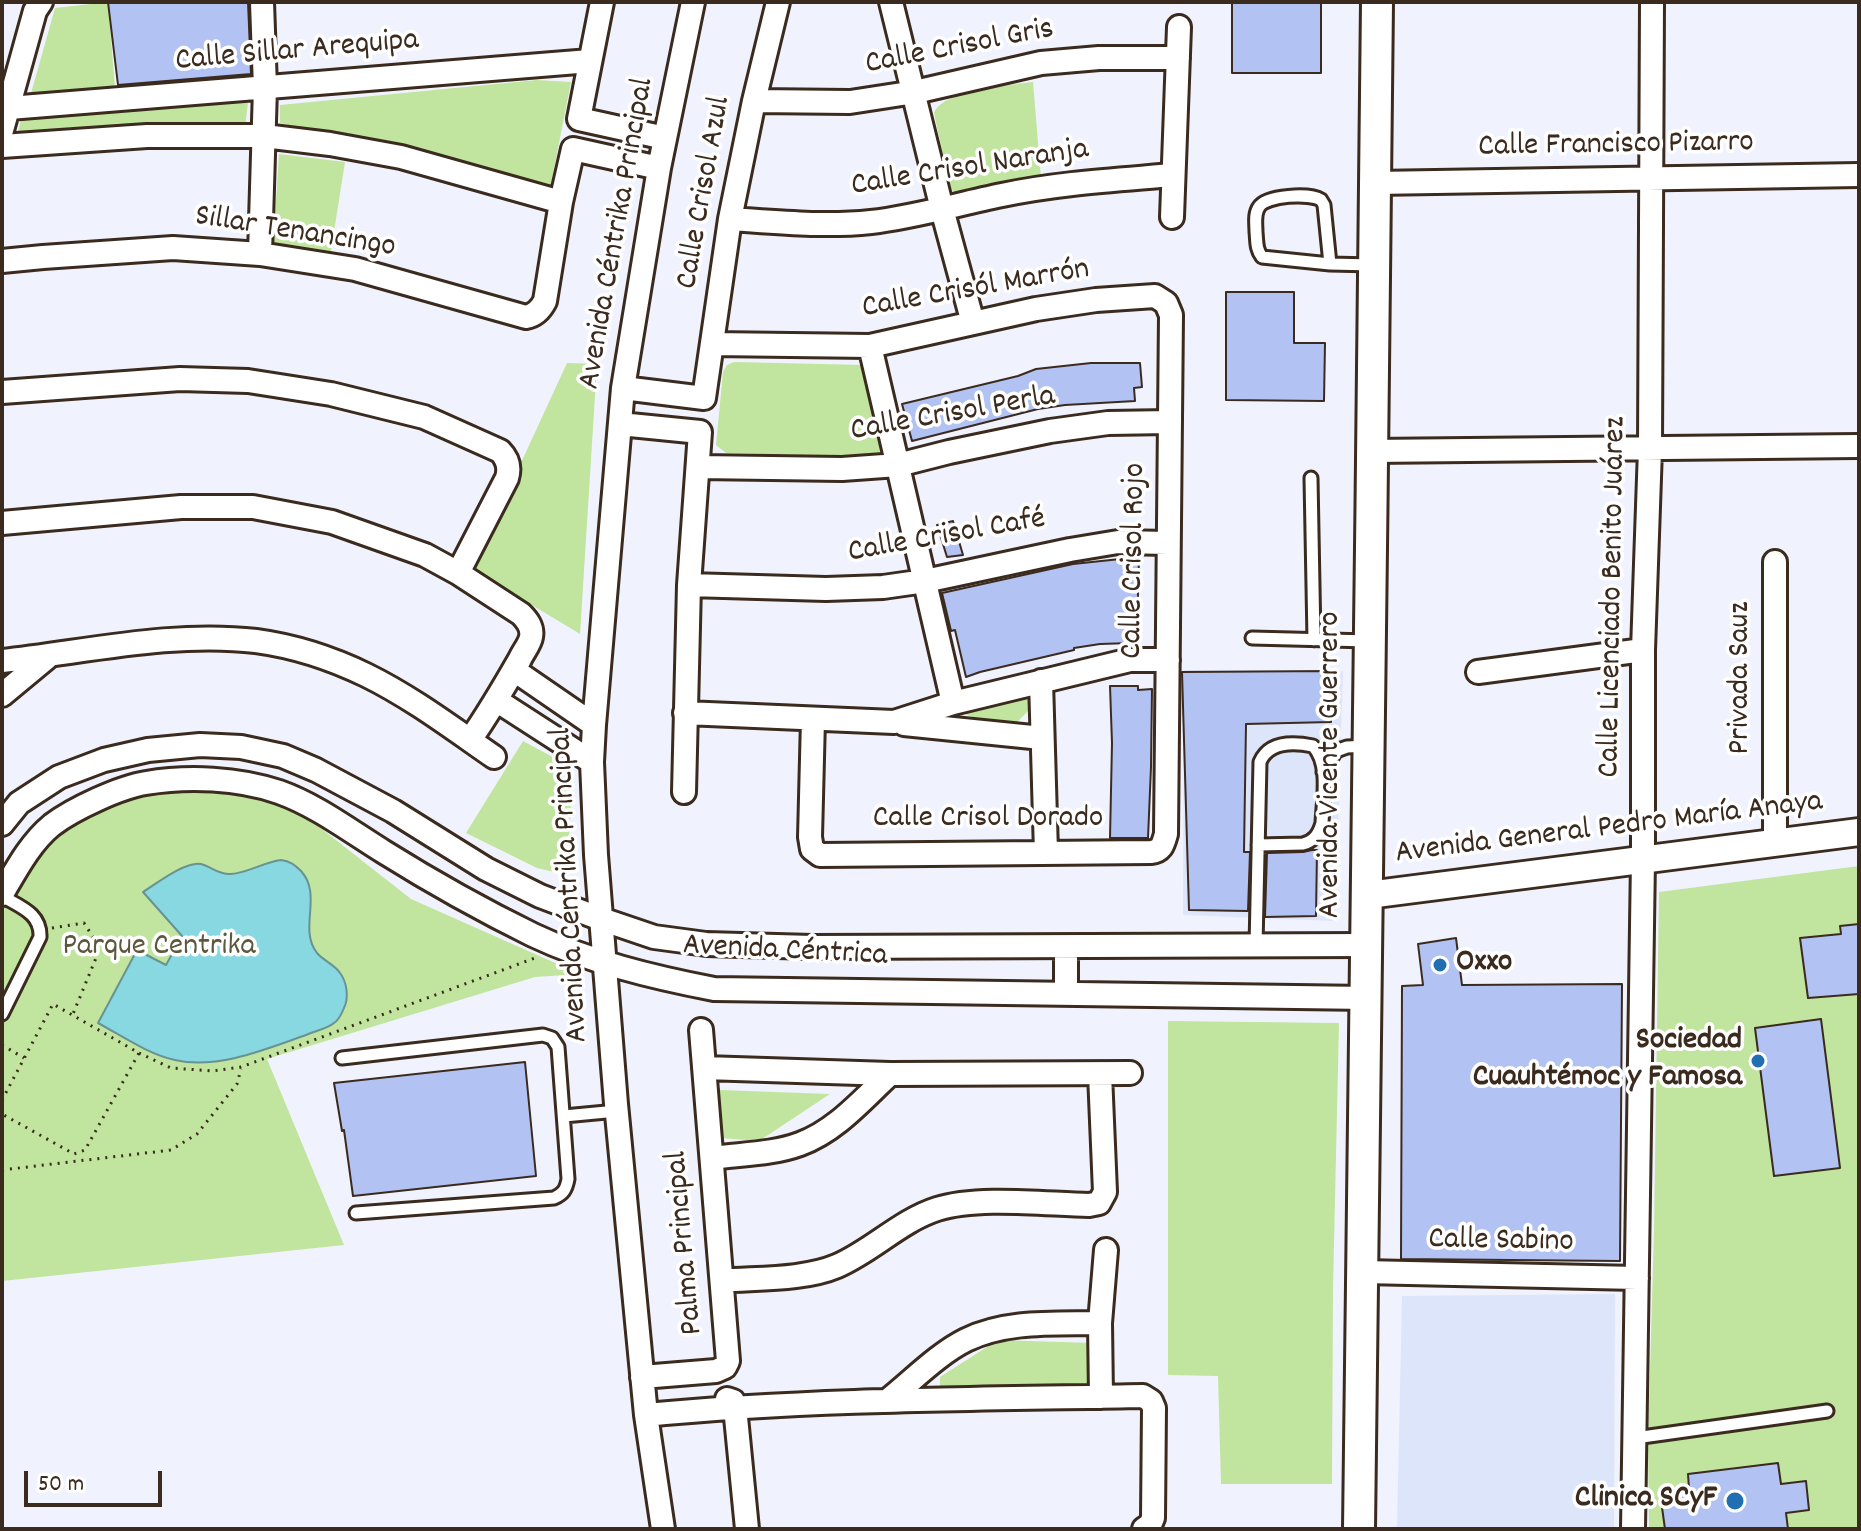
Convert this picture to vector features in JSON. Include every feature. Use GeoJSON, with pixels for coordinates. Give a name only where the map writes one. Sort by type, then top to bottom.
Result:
{"type":"FeatureCollection","features":[{"type":"Feature","properties":{"kind":"main road","name":"Avenida Vicente Guerrero"},"geometry":{"type":"LineString","coordinates":[[1359,1529],[1368,998],[1377,2]]}},
{"type":"Feature","properties":{"kind":"street"},"geometry":{"type":"LineString","coordinates":[[2,130],[35,11],[41,2]]}},
{"type":"Feature","properties":{"kind":"street"},"geometry":{"type":"LineString","coordinates":[[260,254],[265,88],[262,2]]}},
{"type":"Feature","properties":{"kind":"street"},"geometry":{"type":"LineString","coordinates":[[602,2],[579,119],[665,138]]}},
{"type":"Feature","properties":{"kind":"street","name":"Avenida Céntrika Principal"},"geometry":{"type":"LineString","coordinates":[[663,1529],[645,1410],[616,1107],[596,855],[592,762],[623,388],[659,168],[693,2]]}},
{"type":"Feature","properties":{"kind":"street","name":"Calle Crisol Azul"},"geometry":{"type":"LineString","coordinates":[[623,388],[704,398],[730,219],[778,2]]}},
{"type":"Feature","properties":{"kind":"street"},"geometry":{"type":"LineString","coordinates":[[891,2],[973,323]]}},
{"type":"Feature","properties":{"kind":"street","name":"Calle Licenciado Benito Juárez"},"geometry":{"type":"LineString","coordinates":[[1633,1529],[1643,650],[1650,449],[1652,2]]}},
{"type":"Feature","properties":{"kind":"street"},"geometry":{"type":"LineString","coordinates":[[1172,217],[1179,27]]}},
{"type":"Feature","properties":{"kind":"street","name":"Calle Crisol Gris"},"geometry":{"type":"LineString","coordinates":[[754,101],[850,102],[915,92],[1041,63],[1099,58],[1178,58]]}},
{"type":"Feature","properties":{"kind":"street","name":"Calle Sillar Arequipa"},"geometry":{"type":"LineString","coordinates":[[9,108],[590,61]]}},
{"type":"Feature","properties":{"kind":"street"},"geometry":{"type":"LineString","coordinates":[[2,146],[147,136],[264,136],[401,157],[561,202],[573,149],[659,168]]}},
{"type":"Feature","properties":{"kind":"street","name":"Calle Crisol Naranja"},"geometry":{"type":"LineString","coordinates":[[730,219],[815,224],[867,223],[905,218],[1036,189],[1173,175]]}},
{"type":"Feature","properties":{"kind":"street","name":"Calle Francisco Pizarro"},"geometry":{"type":"LineString","coordinates":[[1375,183],[1859,175]]}},
{"type":"Feature","properties":{"kind":"street","name":"Sillar Tenancingo"},"geometry":{"type":"LineString","coordinates":[[2,261],[173,248],[260,254],[355,269],[526,317],[541,309],[545,301],[561,202]]}},
{"type":"Feature","properties":{"kind":"street","name":"Calle Crisól Marrón"},"geometry":{"type":"LineString","coordinates":[[712,344],[870,346],[1036,309],[1096,300],[1155,296]]}},
{"type":"Feature","properties":{"kind":"street","name":"Calle Crisol Rojo"},"geometry":{"type":"LineString","coordinates":[[1155,296],[1166,303],[1171,315],[1166,834]]}},
{"type":"Feature","properties":{"kind":"street"},"geometry":{"type":"LineString","coordinates":[[870,346],[953,703]]}},
{"type":"Feature","properties":{"kind":"street"},"geometry":{"type":"LineString","coordinates":[[2,392],[180,379],[248,381],[331,394],[424,417],[500,451],[506,457],[507,478],[458,573]]}},
{"type":"Feature","properties":{"kind":"street","name":"Calle Crisol Perla"},"geometry":{"type":"LineString","coordinates":[[699,467],[842,469],[898,465],[1050,431],[1108,423],[1170,422]]}},
{"type":"Feature","properties":{"kind":"street"},"geometry":{"type":"LineString","coordinates":[[620,424],[700,432],[689,585],[684,792]]}},
{"type":"Feature","properties":{"kind":"street"},"geometry":{"type":"LineString","coordinates":[[1371,451],[1859,446]]}},
{"type":"Feature","properties":{"kind":"street"},"geometry":{"type":"LineString","coordinates":[[2,523],[181,507],[253,507],[332,522],[425,555],[458,573],[521,614],[528,622],[531,638],[470,740]]}},
{"type":"Feature","properties":{"kind":"street","name":"Calle Crisol Café"},"geometry":{"type":"LineString","coordinates":[[689,585],[826,589],[883,587],[1118,542],[1168,543]]}},
{"type":"Feature","properties":{"kind":"street","name":"Privada Sauz"},"geometry":{"type":"LineString","coordinates":[[1775,562],[1775,842]]}},
{"type":"Feature","properties":{"kind":"street"},"geometry":{"type":"LineString","coordinates":[[2,661],[167,640],[257,641],[337,663],[366,675],[406,697],[494,757]]}},
{"type":"Feature","properties":{"kind":"street"},"geometry":{"type":"LineString","coordinates":[[1478,672],[1643,650]]}},
{"type":"Feature","properties":{"kind":"street"},"geometry":{"type":"LineString","coordinates":[[2,695],[49,656]]}},
{"type":"Feature","properties":{"kind":"street"},"geometry":{"type":"LineString","coordinates":[[894,722],[953,703],[1130,660],[1168,660]]}},
{"type":"Feature","properties":{"kind":"street"},"geometry":{"type":"LineString","coordinates":[[514,670],[594,725]]}},
{"type":"Feature","properties":{"kind":"street"},"geometry":{"type":"LineString","coordinates":[[1041,681],[1046,853]]}},
{"type":"Feature","properties":{"kind":"street"},"geometry":{"type":"LineString","coordinates":[[496,700],[592,762]]}},
{"type":"Feature","properties":{"kind":"street"},"geometry":{"type":"LineString","coordinates":[[685,713],[894,722],[1042,738]]}},
{"type":"Feature","properties":{"kind":"street","name":"Calle Crisol Dorado"},"geometry":{"type":"LineString","coordinates":[[813,719],[810,837],[812,849],[820,855],[1156,852],[1161,848],[1166,834]]}},
{"type":"Feature","properties":{"kind":"street","name":"Avenida Céntrica"},"geometry":{"type":"LineString","coordinates":[[2,824],[19,803],[59,777],[104,760],[148,750],[200,745],[241,747],[283,756],[316,770],[393,811],[486,869],[540,896],[654,937],[706,944],[812,947],[1368,945]]}},
{"type":"Feature","properties":{"kind":"street","name":"Avenida Céntrica"},"geometry":{"type":"LineString","coordinates":[[2,895],[29,850],[52,826],[81,809],[145,783],[190,780],[237,782],[277,791],[299,800],[414,871],[535,936],[652,977],[714,989],[1368,998]]}},
{"type":"Feature","properties":{"kind":"street","name":"Avenida General Pedro María Anaya"},"geometry":{"type":"LineString","coordinates":[[1368,895],[1859,832]]}},
{"type":"Feature","properties":{"kind":"street"},"geometry":{"type":"LineString","coordinates":[[1066,947],[1066,994]]}},
{"type":"Feature","properties":{"kind":"street","name":"Palma Principal"},"geometry":{"type":"LineString","coordinates":[[642,1377],[716,1371],[725,1367],[728,1361],[701,1030]]}},
{"type":"Feature","properties":{"kind":"street"},"geometry":{"type":"LineString","coordinates":[[704,1068],[890,1074],[1130,1073]]}},
{"type":"Feature","properties":{"kind":"street"},"geometry":{"type":"LineString","coordinates":[[713,1158],[774,1150],[818,1136],[834,1126],[890,1074]]}},
{"type":"Feature","properties":{"kind":"street"},"geometry":{"type":"LineString","coordinates":[[722,1281],[803,1275],[835,1267],[907,1223],[957,1204],[1099,1203],[1105,1192],[1100,1074]]}},
{"type":"Feature","properties":{"kind":"street"},"geometry":{"type":"LineString","coordinates":[[1101,1397],[1100,1323],[1106,1250]]}},
{"type":"Feature","properties":{"kind":"street","name":"Calle Sabino"},"geometry":{"type":"LineString","coordinates":[[1363,1272],[1637,1278]]}},
{"type":"Feature","properties":{"kind":"street"},"geometry":{"type":"LineString","coordinates":[[888,1400],[948,1351],[990,1331],[1022,1325],[1100,1323]]}},
{"type":"Feature","properties":{"kind":"street"},"geometry":{"type":"LineString","coordinates":[[645,1410],[888,1400],[1143,1396],[1153,1405],[1153,1518],[1144,1529]]}},
{"type":"Feature","properties":{"kind":"street"},"geometry":{"type":"LineString","coordinates":[[735,1407],[747,1529]]}},
{"type":"Feature","properties":{"kind":"lane"},"geometry":{"type":"LineString","coordinates":[[1330,264],[1321,200],[1310,195],[1292,196],[1267,200],[1260,205],[1256,213],[1257,249],[1262,257],[1330,264],[1374,265]]}},
{"type":"Feature","properties":{"kind":"lane"},"geometry":{"type":"LineString","coordinates":[[1311,478],[1314,640]]}},
{"type":"Feature","properties":{"kind":"lane"},"geometry":{"type":"LineString","coordinates":[[1252,638],[1370,641]]}},
{"type":"Feature","properties":{"kind":"lane"},"geometry":{"type":"LineString","coordinates":[[1256,946],[1258,845],[1260,762],[1263,755],[1276,746],[1313,746],[1320,757],[1323,773],[1320,831],[1310,842],[1303,844],[1258,845]]}},
{"type":"Feature","properties":{"kind":"lane"},"geometry":{"type":"LineString","coordinates":[[1323,773],[1336,751],[1369,746]]}},
{"type":"Feature","properties":{"kind":"lane"},"geometry":{"type":"LineString","coordinates":[[2,895],[33,914],[40,930],[40,937],[2,1014]]}},
{"type":"Feature","properties":{"kind":"lane"},"geometry":{"type":"LineString","coordinates":[[342,1058],[548,1036],[558,1047],[568,1179],[563,1194],[554,1198],[356,1213]]}},
{"type":"Feature","properties":{"kind":"lane"},"geometry":{"type":"LineString","coordinates":[[563,1113],[616,1107]]}},
{"type":"Feature","properties":{"kind":"lane"},"geometry":{"type":"LineString","coordinates":[[1635,1438],[1827,1411]]}},
{"type":"Feature","properties":{"kind":"path"},"geometry":{"type":"LineString","coordinates":[[40,930],[84,923],[95,940],[96,958],[73,1014]]}},
{"type":"Feature","properties":{"kind":"path"},"geometry":{"type":"LineString","coordinates":[[2,1100],[53,1004],[171,1068],[213,1071],[241,1067],[566,948]]}},
{"type":"Feature","properties":{"kind":"path"},"geometry":{"type":"LineString","coordinates":[[2,1045],[24,1058]]}},
{"type":"Feature","properties":{"kind":"path"},"geometry":{"type":"LineString","coordinates":[[2,1114],[74,1154],[85,1150],[139,1053]]}},
{"type":"Feature","properties":{"kind":"path"},"geometry":{"type":"LineString","coordinates":[[2,1170],[171,1150],[197,1134],[237,1084],[241,1067]]}},
{"type":"Feature","properties":{"kind":"path"},"geometry":{"type":"LineString","coordinates":[[78,1153],[81,1160]]}},
{"type":"Feature","properties":{"kind":"shaded area"},"geometry":{"type":"Polygon","coordinates":[[[1184,670],[1343,671],[1335,921],[1183,915],[1184,670]]]}},
{"type":"Feature","properties":{"kind":"shaded area"},"geometry":{"type":"Polygon","coordinates":[[[1615,1294],[1614,1529],[1397,1529],[1402,1296],[1615,1294]]]}},
{"type":"Feature","properties":{"kind":"green space"},"geometry":{"type":"Polygon","coordinates":[[[108,2],[115,87],[30,97],[55,8],[108,2]]]}},
{"type":"Feature","properties":{"kind":"green space"},"geometry":{"type":"Polygon","coordinates":[[[537,80],[571,82],[550,189],[280,123],[280,105],[537,80]]]}},
{"type":"Feature","properties":{"kind":"green space"},"geometry":{"type":"Polygon","coordinates":[[[1033,82],[1041,178],[956,194],[950,188],[934,113],[940,105],[963,94],[1033,82]]]}},
{"type":"Feature","properties":{"kind":"green space"},"geometry":{"type":"Polygon","coordinates":[[[248,102],[245,127],[17,136],[21,120],[248,102]]]}},
{"type":"Feature","properties":{"kind":"green space"},"geometry":{"type":"Polygon","coordinates":[[[279,154],[345,162],[330,257],[273,248],[279,154]]]}},
{"type":"Feature","properties":{"kind":"green space"},"geometry":{"type":"Polygon","coordinates":[[[734,362],[864,365],[886,445],[883,452],[876,457],[726,453],[716,445],[723,372],[727,365],[734,362]]]}},
{"type":"Feature","properties":{"kind":"green space"},"geometry":{"type":"Polygon","coordinates":[[[567,363],[597,364],[580,634],[472,569],[567,363]]]}},
{"type":"Feature","properties":{"kind":"green space"},"geometry":{"type":"Polygon","coordinates":[[[1019,694],[1028,700],[1029,710],[1016,723],[981,721],[965,714],[964,710],[1019,694]]]}},
{"type":"Feature","properties":{"kind":"green space"},"geometry":{"type":"Polygon","coordinates":[[[523,741],[573,768],[567,875],[537,868],[466,833],[523,741]]]}},
{"type":"Feature","properties":{"kind":"green space","name":"Parque Centrika"},"geometry":{"type":"Polygon","coordinates":[[[147,786],[276,793],[411,899],[580,974],[535,977],[267,1059],[344,1245],[2,1281],[2,910],[53,828],[147,786]]]}},
{"type":"Feature","properties":{"kind":"green space","name":"Sociedad Cuauhtémoc y Famosa"},"geometry":{"type":"Polygon","coordinates":[[[1859,866],[1859,1529],[1649,1529],[1659,892],[1859,866]]]}},
{"type":"Feature","properties":{"kind":"green space"},"geometry":{"type":"Polygon","coordinates":[[[1168,1021],[1339,1023],[1332,1484],[1221,1484],[1218,1376],[1168,1375],[1168,1021]]]}},
{"type":"Feature","properties":{"kind":"green space"},"geometry":{"type":"Polygon","coordinates":[[[720,1090],[830,1094],[759,1141],[721,1138],[720,1090]]]}},
{"type":"Feature","properties":{"kind":"green space"},"geometry":{"type":"Polygon","coordinates":[[[998,1340],[1093,1343],[1091,1389],[940,1390],[940,1377],[998,1340]]]}},
{"type":"Feature","properties":{"kind":"water"},"geometry":{"type":"Polygon","coordinates":[[[281,860],[294,865],[307,880],[312,944],[317,953],[338,970],[344,981],[346,1004],[336,1022],[258,1052],[207,1062],[175,1060],[155,1054],[98,1023],[137,950],[166,965],[182,936],[143,892],[194,864],[231,874],[281,860]]]}},
{"type":"Feature","properties":{"kind":"building"},"geometry":{"type":"Polygon","coordinates":[[[108,2],[248,2],[251,74],[118,85],[108,2]]]}},
{"type":"Feature","properties":{"kind":"building"},"geometry":{"type":"Polygon","coordinates":[[[1232,2],[1321,2],[1321,73],[1232,73],[1232,2]]]}},
{"type":"Feature","properties":{"kind":"building"},"geometry":{"type":"Polygon","coordinates":[[[1226,292],[1294,292],[1294,343],[1325,343],[1324,401],[1226,400],[1226,292]]]}},
{"type":"Feature","properties":{"kind":"building"},"geometry":{"type":"Polygon","coordinates":[[[1091,363],[1140,363],[1142,387],[1134,388],[1135,401],[1038,409],[912,441],[902,404],[1036,369],[1091,363]]]}},
{"type":"Feature","properties":{"kind":"building"},"geometry":{"type":"Polygon","coordinates":[[[953,521],[963,555],[947,557],[937,525],[953,521]]]}},
{"type":"Feature","properties":{"kind":"building"},"geometry":{"type":"Polygon","coordinates":[[[1139,557],[1137,628],[1131,629],[1131,643],[1074,648],[966,677],[942,593],[1073,564],[1139,557]]]}},
{"type":"Feature","properties":{"kind":"building"},"geometry":{"type":"Polygon","coordinates":[[[1333,671],[1331,722],[1246,724],[1244,852],[1250,852],[1248,911],[1189,910],[1182,672],[1333,671]]]}},
{"type":"Feature","properties":{"kind":"building"},"geometry":{"type":"Polygon","coordinates":[[[1110,686],[1152,689],[1148,838],[1110,838],[1110,686]]]}},
{"type":"Feature","properties":{"kind":"building"},"geometry":{"type":"Polygon","coordinates":[[[1317,850],[1316,916],[1265,917],[1267,853],[1317,850]]]}},
{"type":"Feature","properties":{"kind":"building"},"geometry":{"type":"Polygon","coordinates":[[[1859,924],[1859,994],[1808,998],[1800,938],[1841,934],[1840,926],[1859,924]]]}},
{"type":"Feature","properties":{"kind":"building"},"geometry":{"type":"Polygon","coordinates":[[[1456,938],[1462,985],[1622,984],[1620,1261],[1401,1259],[1402,986],[1423,985],[1418,944],[1456,938]]]}},
{"type":"Feature","properties":{"kind":"building"},"geometry":{"type":"Polygon","coordinates":[[[1821,1019],[1840,1168],[1774,1176],[1755,1028],[1821,1019]]]}},
{"type":"Feature","properties":{"kind":"building"},"geometry":{"type":"Polygon","coordinates":[[[525,1062],[536,1176],[353,1196],[334,1083],[525,1062]]]}},
{"type":"Feature","properties":{"kind":"building","name":"Clinica SCyF"},"geometry":{"type":"Polygon","coordinates":[[[1778,1463],[1781,1484],[1806,1481],[1809,1510],[1786,1513],[1788,1529],[1665,1529],[1660,1493],[1689,1489],[1688,1474],[1778,1463]]]}},
{"type":"Feature","properties":{"kind":"place","name":"Oxxo"},"geometry":{"type":"Point","coordinates":[1440,965]}},
{"type":"Feature","properties":{"kind":"place","name":"Sociedad Cuauhtémoc y Famosa"},"geometry":{"type":"Point","coordinates":[1758,1061]}},
{"type":"Feature","properties":{"kind":"place","name":"Clinica SCyF"},"geometry":{"type":"Point","coordinates":[1735,1501]}}]}
